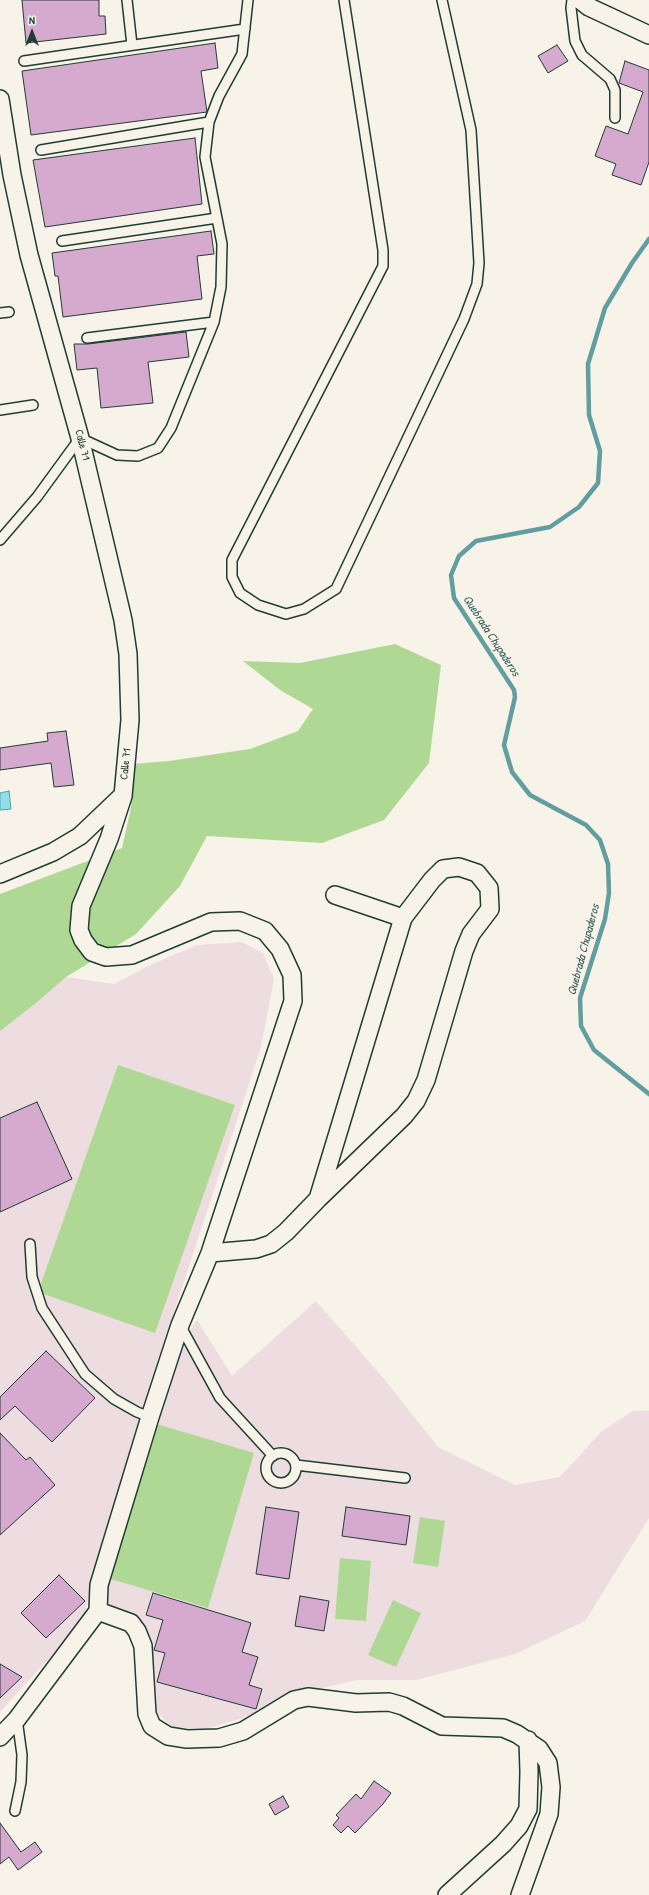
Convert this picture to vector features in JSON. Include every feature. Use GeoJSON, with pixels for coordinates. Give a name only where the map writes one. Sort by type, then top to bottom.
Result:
{"type":"FeatureCollection","features":[{"type":"Feature","properties":{"kind":"street"},"geometry":{"type":"LineString","coordinates":[[580,0],[589,7],[649,35]]}},
{"type":"Feature","properties":{"kind":"street","name":"Calle 71"},"geometry":{"type":"LineString","coordinates":[[0,99],[12,175],[29,255],[80,438],[123,620],[128,654],[130,720],[123,796],[109,839],[81,906],[79,930],[82,940],[92,952],[106,957],[132,955],[211,922],[240,920],[265,931],[280,949],[292,975],[293,1001],[210,1253],[180,1325],[150,1416],[99,1586],[98,1611]]}},
{"type":"Feature","properties":{"kind":"street"},"geometry":{"type":"LineString","coordinates":[[0,874],[53,852],[80,836],[123,796]]}},
{"type":"Feature","properties":{"kind":"street"},"geometry":{"type":"LineString","coordinates":[[210,1253],[256,1249],[271,1244],[286,1232],[404,1116],[416,1101],[426,1080],[464,951],[471,934],[490,909],[488,888],[477,873],[459,867],[443,869],[432,880],[402,918],[318,1199]]}},
{"type":"Feature","properties":{"kind":"street"},"geometry":{"type":"LineString","coordinates":[[335,894],[402,918]]}},
{"type":"Feature","properties":{"kind":"street"},"geometry":{"type":"LineString","coordinates":[[0,1737],[17,1719],[98,1611],[131,1623],[137,1631],[143,1646],[147,1714],[152,1726],[168,1736],[187,1740],[219,1738],[243,1731],[294,1700],[308,1697],[356,1703],[389,1702],[402,1706],[442,1726],[503,1728],[528,1740],[539,1749],[548,1763],[551,1787],[549,1814],[520,1895]]}},
{"type":"Feature","properties":{"kind":"street"},"geometry":{"type":"LineString","coordinates":[[447,1895],[503,1844],[519,1826],[525,1815],[528,1809],[528,1740]]}},
{"type":"Feature","properties":{"kind":"lane"},"geometry":{"type":"LineString","coordinates":[[127,0],[132,45]]}},
{"type":"Feature","properties":{"kind":"lane"},"geometry":{"type":"LineString","coordinates":[[0,540],[37,497],[80,438],[117,455],[138,456],[158,448],[171,428],[214,322],[221,287],[222,244],[205,157],[209,122],[219,96],[242,54],[248,0]]}},
{"type":"Feature","properties":{"kind":"lane"},"geometry":{"type":"LineString","coordinates":[[344,0],[383,250],[383,266],[232,560],[232,577],[240,593],[258,605],[286,614],[304,609],[336,589],[464,319],[477,284],[479,263],[471,130],[442,0]]}},
{"type":"Feature","properties":{"kind":"lane"},"geometry":{"type":"LineString","coordinates":[[572,0],[571,8],[575,41],[582,56],[610,79],[615,90],[615,118]]}},
{"type":"Feature","properties":{"kind":"lane"},"geometry":{"type":"LineString","coordinates":[[24,61],[245,29]]}},
{"type":"Feature","properties":{"kind":"lane"},"geometry":{"type":"LineString","coordinates":[[41,150],[209,122]]}},
{"type":"Feature","properties":{"kind":"lane"},"geometry":{"type":"LineString","coordinates":[[62,241],[217,218]]}},
{"type":"Feature","properties":{"kind":"lane"},"geometry":{"type":"LineString","coordinates":[[87,338],[214,322]]}},
{"type":"Feature","properties":{"kind":"lane"},"geometry":{"type":"LineString","coordinates":[[0,410],[33,405]]}},
{"type":"Feature","properties":{"kind":"lane"},"geometry":{"type":"LineString","coordinates":[[30,1244],[32,1277],[42,1308],[85,1374],[114,1399],[137,1412],[150,1416]]}},
{"type":"Feature","properties":{"kind":"lane"},"geometry":{"type":"LineString","coordinates":[[180,1325],[220,1398],[273,1456]]}},
{"type":"Feature","properties":{"kind":"lane"},"geometry":{"type":"LineString","coordinates":[[284,1454],[293,1459],[296,1466],[296,1472],[292,1478],[286,1482],[279,1483],[268,1475],[266,1468],[268,1461],[273,1456],[284,1454]]}},
{"type":"Feature","properties":{"kind":"lane"},"geometry":{"type":"LineString","coordinates":[[296,1466],[405,1478]]}},
{"type":"Feature","properties":{"kind":"lane"},"geometry":{"type":"LineString","coordinates":[[15,1811],[21,1782],[22,1755],[17,1719]]}},
{"type":"Feature","properties":{"kind":"shaded area"},"geometry":{"type":"Polygon","coordinates":[[[242,942],[263,953],[274,979],[261,1047],[178,1300],[92,1578],[84,1620],[0,1712],[0,1010],[66,977],[114,984],[148,966],[197,945],[242,942]]]}},
{"type":"Feature","properties":{"kind":"shaded area"},"geometry":{"type":"Polygon","coordinates":[[[316,1301],[385,1380],[438,1447],[515,1485],[560,1477],[602,1431],[633,1411],[649,1411],[649,1518],[585,1621],[515,1654],[416,1680],[356,1680],[289,1696],[243,1718],[205,1729],[171,1727],[156,1711],[154,1656],[140,1620],[107,1608],[106,1575],[177,1349],[197,1320],[232,1376],[316,1301]]]}},
{"type":"Feature","properties":{"kind":"green space"},"geometry":{"type":"Polygon","coordinates":[[[395,644],[441,665],[429,763],[384,820],[322,843],[207,836],[180,886],[136,934],[66,977],[0,1031],[0,894],[122,848],[131,808],[132,764],[169,761],[250,749],[298,731],[313,709],[280,690],[243,661],[300,663],[395,644]]]}},
{"type":"Feature","properties":{"kind":"green space"},"geometry":{"type":"Polygon","coordinates":[[[118,1065],[235,1105],[155,1333],[38,1292],[118,1065]]]}},
{"type":"Feature","properties":{"kind":"green space"},"geometry":{"type":"Polygon","coordinates":[[[157,1424],[254,1453],[208,1608],[111,1579],[157,1424]]]}},
{"type":"Feature","properties":{"kind":"green space"},"geometry":{"type":"Polygon","coordinates":[[[420,1517],[445,1521],[438,1567],[413,1563],[420,1517]]]}},
{"type":"Feature","properties":{"kind":"green space"},"geometry":{"type":"Polygon","coordinates":[[[340,1558],[371,1561],[366,1621],[335,1619],[340,1558]]]}},
{"type":"Feature","properties":{"kind":"green space"},"geometry":{"type":"Polygon","coordinates":[[[393,1600],[421,1613],[396,1667],[368,1655],[393,1600]]]}},
{"type":"Feature","properties":{"kind":"water"},"geometry":{"type":"Polygon","coordinates":[[[9,791],[11,809],[0,810],[0,793],[9,791]]]}},
{"type":"Feature","properties":{"kind":"building"},"geometry":{"type":"Polygon","coordinates":[[[22,0],[99,0],[99,16],[105,16],[106,34],[26,43],[22,0]]]}},
{"type":"Feature","properties":{"kind":"building"},"geometry":{"type":"Polygon","coordinates":[[[215,43],[218,68],[201,71],[207,112],[31,135],[22,71],[215,43]]]}},
{"type":"Feature","properties":{"kind":"building"},"geometry":{"type":"Polygon","coordinates":[[[557,45],[568,61],[548,73],[538,56],[557,45]]]}},
{"type":"Feature","properties":{"kind":"building"},"geometry":{"type":"Polygon","coordinates":[[[625,61],[649,70],[649,162],[641,185],[612,175],[616,164],[595,156],[606,126],[628,134],[643,92],[619,83],[625,61]]]}},
{"type":"Feature","properties":{"kind":"building"},"geometry":{"type":"Polygon","coordinates":[[[195,138],[202,204],[45,227],[33,160],[195,138]]]}},
{"type":"Feature","properties":{"kind":"building"},"geometry":{"type":"Polygon","coordinates":[[[211,231],[214,254],[197,256],[202,299],[63,317],[58,276],[55,276],[52,253],[211,231]]]}},
{"type":"Feature","properties":{"kind":"building"},"geometry":{"type":"Polygon","coordinates":[[[186,332],[189,357],[148,362],[153,403],[101,408],[97,368],[77,370],[74,344],[88,344],[186,332]]]}},
{"type":"Feature","properties":{"kind":"building"},"geometry":{"type":"Polygon","coordinates":[[[66,731],[74,785],[54,787],[51,763],[0,770],[0,748],[48,741],[47,733],[66,731]]]}},
{"type":"Feature","properties":{"kind":"building"},"geometry":{"type":"Polygon","coordinates":[[[37,1102],[72,1179],[0,1212],[0,1118],[37,1102]]]}},
{"type":"Feature","properties":{"kind":"building"},"geometry":{"type":"Polygon","coordinates":[[[46,1351],[95,1398],[52,1442],[15,1406],[0,1420],[0,1397],[46,1351]]]}},
{"type":"Feature","properties":{"kind":"building"},"geometry":{"type":"Polygon","coordinates":[[[0,1433],[26,1460],[30,1457],[55,1485],[0,1535],[0,1433]]]}},
{"type":"Feature","properties":{"kind":"building"},"geometry":{"type":"Polygon","coordinates":[[[266,1507],[299,1512],[289,1579],[256,1574],[266,1507]]]}},
{"type":"Feature","properties":{"kind":"building"},"geometry":{"type":"Polygon","coordinates":[[[346,1507],[410,1516],[406,1545],[342,1536],[346,1507]]]}},
{"type":"Feature","properties":{"kind":"building"},"geometry":{"type":"Polygon","coordinates":[[[59,1575],[85,1601],[46,1638],[21,1613],[59,1575]]]}},
{"type":"Feature","properties":{"kind":"building"},"geometry":{"type":"Polygon","coordinates":[[[153,1593],[251,1623],[242,1652],[258,1657],[249,1685],[262,1689],[256,1709],[157,1682],[165,1653],[154,1650],[163,1620],[146,1615],[153,1593]]]}},
{"type":"Feature","properties":{"kind":"building"},"geometry":{"type":"Polygon","coordinates":[[[300,1596],[329,1601],[324,1631],[295,1626],[300,1596]]]}},
{"type":"Feature","properties":{"kind":"building"},"geometry":{"type":"Polygon","coordinates":[[[0,1664],[22,1677],[0,1698],[0,1664]]]}},
{"type":"Feature","properties":{"kind":"building"},"geometry":{"type":"Polygon","coordinates":[[[374,1781],[391,1793],[383,1804],[355,1833],[348,1826],[341,1833],[333,1825],[339,1818],[336,1815],[356,1794],[361,1799],[374,1781]]]}},
{"type":"Feature","properties":{"kind":"building"},"geometry":{"type":"Polygon","coordinates":[[[283,1796],[289,1807],[275,1815],[269,1804],[283,1796]]]}},
{"type":"Feature","properties":{"kind":"building"},"geometry":{"type":"Polygon","coordinates":[[[0,1823],[21,1852],[35,1842],[42,1852],[18,1870],[9,1857],[0,1864],[0,1823]]]}},
{"type":"Feature","properties":{"kind":"waterway","name":"Quebrada Chupaderos"},"geometry":{"type":"LineString","coordinates":[[649,239],[632,263],[605,308],[588,364],[589,415],[600,451],[598,483],[579,507],[550,527],[476,541],[459,556],[451,575],[454,598],[514,690],[515,697],[504,745],[512,772],[530,795],[586,825],[600,840],[608,864],[609,893],[605,919],[580,998],[581,1026],[594,1050],[649,1094]]}}]}
